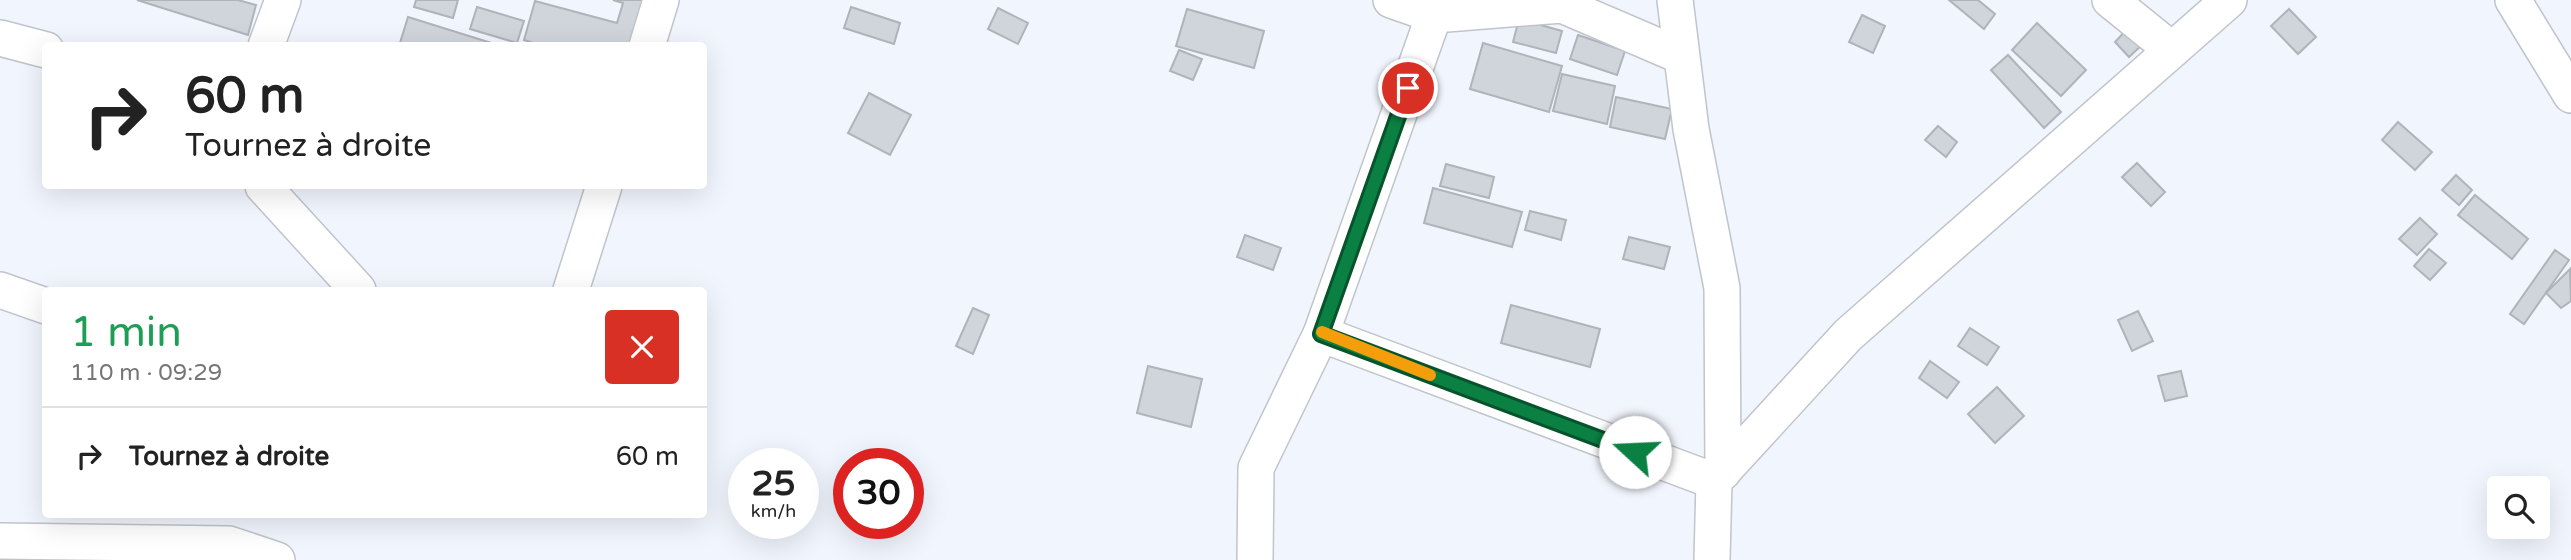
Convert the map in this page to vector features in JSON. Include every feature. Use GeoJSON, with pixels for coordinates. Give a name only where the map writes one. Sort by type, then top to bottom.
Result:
{"type":"FeatureCollection","features":[{"type":"Feature","properties":{"kind":"street"},"geometry":{"type":"LineString","coordinates":[[267,42],[283,0]]}},
{"type":"Feature","properties":{"kind":"street"},"geometry":{"type":"LineString","coordinates":[[648,42],[661,0]]}},
{"type":"Feature","properties":{"kind":"street"},"geometry":{"type":"LineString","coordinates":[[1391,0],[1434,15],[1562,5],[1681,56]]}},
{"type":"Feature","properties":{"kind":"street"},"geometry":{"type":"LineString","coordinates":[[1675,0],[1691,129],[1722,288],[1718,476],[1712,560]]}},
{"type":"Feature","properties":{"kind":"street"},"geometry":{"type":"LineString","coordinates":[[2110,0],[2172,50]]}},
{"type":"Feature","properties":{"kind":"street"},"geometry":{"type":"LineString","coordinates":[[1718,476],[1848,335],[2229,0]]}},
{"type":"Feature","properties":{"kind":"street"},"geometry":{"type":"LineString","coordinates":[[2513,0],[2571,95]]}},
{"type":"Feature","properties":{"kind":"street"},"geometry":{"type":"LineString","coordinates":[[1255,560],[1256,468],[1321,334],[1434,15]]}},
{"type":"Feature","properties":{"kind":"street"},"geometry":{"type":"LineString","coordinates":[[0,38],[42,49]]}},
{"type":"Feature","properties":{"kind":"street"},"geometry":{"type":"LineString","coordinates":[[266,189],[355,287]]}},
{"type":"Feature","properties":{"kind":"street"},"geometry":{"type":"LineString","coordinates":[[571,287],[603,189]]}},
{"type":"Feature","properties":{"kind":"street"},"geometry":{"type":"LineString","coordinates":[[0,290],[42,305]]}},
{"type":"Feature","properties":{"kind":"street"},"geometry":{"type":"LineString","coordinates":[[1321,334],[1718,476]]}},
{"type":"Feature","properties":{"kind":"street"},"geometry":{"type":"LineString","coordinates":[[0,541],[229,544],[277,560]]}},
{"type":"Feature","properties":{"kind":"building"},"geometry":{"type":"Polygon","coordinates":[[[137,0],[238,0],[256,5],[248,35],[137,0]]]}},
{"type":"Feature","properties":{"kind":"building"},"geometry":{"type":"Polygon","coordinates":[[[416,0],[458,0],[453,18],[414,7],[416,0]]]}},
{"type":"Feature","properties":{"kind":"building"},"geometry":{"type":"Polygon","coordinates":[[[613,0],[646,0],[634,42],[524,40],[535,1],[617,23],[623,3],[613,0]]]}},
{"type":"Feature","properties":{"kind":"building"},"geometry":{"type":"Polygon","coordinates":[[[1949,0],[1978,0],[1995,14],[1984,29],[1949,0]]]}},
{"type":"Feature","properties":{"kind":"building"},"geometry":{"type":"Polygon","coordinates":[[[477,7],[524,21],[517,42],[470,29],[477,7]]]}},
{"type":"Feature","properties":{"kind":"building"},"geometry":{"type":"Polygon","coordinates":[[[851,7],[900,23],[894,44],[844,28],[851,7]]]}},
{"type":"Feature","properties":{"kind":"building"},"geometry":{"type":"Polygon","coordinates":[[[998,8],[1028,23],[1018,44],[988,29],[998,8]]]}},
{"type":"Feature","properties":{"kind":"building"},"geometry":{"type":"Polygon","coordinates":[[[1187,9],[1264,31],[1254,68],[1176,46],[1187,9]]]}},
{"type":"Feature","properties":{"kind":"building"},"geometry":{"type":"Polygon","coordinates":[[[2289,9],[2316,37],[2298,54],[2271,26],[2289,9]]]}},
{"type":"Feature","properties":{"kind":"building"},"geometry":{"type":"Polygon","coordinates":[[[1862,15],[1885,26],[1873,53],[1849,42],[1862,15]]]}},
{"type":"Feature","properties":{"kind":"building"},"geometry":{"type":"Polygon","coordinates":[[[408,17],[488,42],[400,42],[408,17]]]}},
{"type":"Feature","properties":{"kind":"building"},"geometry":{"type":"Polygon","coordinates":[[[1519,19],[1562,31],[1556,53],[1513,42],[1519,19]]]}},
{"type":"Feature","properties":{"kind":"building"},"geometry":{"type":"Polygon","coordinates":[[[2037,23],[2086,70],[2061,96],[2012,50],[2037,23]]]}},
{"type":"Feature","properties":{"kind":"building"},"geometry":{"type":"Polygon","coordinates":[[[2128,28],[2143,44],[2129,57],[2115,42],[2128,28]]]}},
{"type":"Feature","properties":{"kind":"building"},"geometry":{"type":"Polygon","coordinates":[[[1578,35],[1625,51],[1617,75],[1570,59],[1578,35]]]}},
{"type":"Feature","properties":{"kind":"building"},"geometry":{"type":"Polygon","coordinates":[[[1483,43],[1562,66],[1549,112],[1470,89],[1483,43]]]}},
{"type":"Feature","properties":{"kind":"building"},"geometry":{"type":"Polygon","coordinates":[[[1179,50],[1202,59],[1193,80],[1170,71],[1179,50]]]}},
{"type":"Feature","properties":{"kind":"building"},"geometry":{"type":"Polygon","coordinates":[[[2008,55],[2061,112],[2044,128],[1991,70],[2008,55]]]}},
{"type":"Feature","properties":{"kind":"building"},"geometry":{"type":"Polygon","coordinates":[[[1562,74],[1615,86],[1607,124],[1553,111],[1562,74]]]}},
{"type":"Feature","properties":{"kind":"building"},"geometry":{"type":"Polygon","coordinates":[[[869,93],[911,115],[890,155],[848,133],[869,93]]]}},
{"type":"Feature","properties":{"kind":"building"},"geometry":{"type":"Polygon","coordinates":[[[1616,97],[1672,109],[1665,139],[1610,127],[1616,97]]]}},
{"type":"Feature","properties":{"kind":"building"},"geometry":{"type":"Polygon","coordinates":[[[2398,122],[2432,152],[2415,170],[2382,140],[2398,122]]]}},
{"type":"Feature","properties":{"kind":"building"},"geometry":{"type":"Polygon","coordinates":[[[1938,126],[1957,142],[1946,157],[1925,140],[1938,126]]]}},
{"type":"Feature","properties":{"kind":"building"},"geometry":{"type":"Polygon","coordinates":[[[2137,163],[2165,192],[2151,206],[2122,177],[2137,163]]]}},
{"type":"Feature","properties":{"kind":"building"},"geometry":{"type":"Polygon","coordinates":[[[1446,164],[1494,177],[1489,198],[1440,186],[1446,164]]]}},
{"type":"Feature","properties":{"kind":"building"},"geometry":{"type":"Polygon","coordinates":[[[2456,175],[2472,190],[2459,205],[2442,190],[2456,175]]]}},
{"type":"Feature","properties":{"kind":"building"},"geometry":{"type":"Polygon","coordinates":[[[1433,188],[1522,212],[1512,247],[1424,223],[1433,188]]]}},
{"type":"Feature","properties":{"kind":"building"},"geometry":{"type":"Polygon","coordinates":[[[2475,195],[2528,239],[2512,259],[2458,215],[2475,195]]]}},
{"type":"Feature","properties":{"kind":"building"},"geometry":{"type":"Polygon","coordinates":[[[1530,211],[1566,220],[1561,240],[1525,230],[1530,211]]]}},
{"type":"Feature","properties":{"kind":"building"},"geometry":{"type":"Polygon","coordinates":[[[2420,218],[2437,234],[2417,255],[2399,239],[2420,218]]]}},
{"type":"Feature","properties":{"kind":"building"},"geometry":{"type":"Polygon","coordinates":[[[1245,235],[1281,248],[1273,270],[1237,257],[1245,235]]]}},
{"type":"Feature","properties":{"kind":"building"},"geometry":{"type":"Polygon","coordinates":[[[1629,237],[1670,247],[1664,269],[1623,259],[1629,237]]]}},
{"type":"Feature","properties":{"kind":"building"},"geometry":{"type":"Polygon","coordinates":[[[2429,249],[2446,263],[2430,280],[2414,266],[2429,249]]]}},
{"type":"Feature","properties":{"kind":"building"},"geometry":{"type":"Polygon","coordinates":[[[2555,250],[2569,260],[2524,324],[2510,314],[2555,250]]]}},
{"type":"Feature","properties":{"kind":"building"},"geometry":{"type":"Polygon","coordinates":[[[2570,269],[2571,301],[2561,308],[2546,293],[2570,269]]]}},
{"type":"Feature","properties":{"kind":"building"},"geometry":{"type":"Polygon","coordinates":[[[1511,305],[1600,329],[1590,367],[1501,343],[1511,305]]]}},
{"type":"Feature","properties":{"kind":"building"},"geometry":{"type":"Polygon","coordinates":[[[973,308],[989,315],[973,354],[956,346],[973,308]]]}},
{"type":"Feature","properties":{"kind":"building"},"geometry":{"type":"Polygon","coordinates":[[[2138,311],[2153,341],[2132,351],[2118,320],[2138,311]]]}},
{"type":"Feature","properties":{"kind":"building"},"geometry":{"type":"Polygon","coordinates":[[[1970,328],[1999,347],[1987,365],[1958,346],[1970,328]]]}},
{"type":"Feature","properties":{"kind":"building"},"geometry":{"type":"Polygon","coordinates":[[[1930,361],[1959,382],[1947,398],[1919,378],[1930,361]]]}},
{"type":"Feature","properties":{"kind":"building"},"geometry":{"type":"Polygon","coordinates":[[[1148,366],[1202,379],[1191,427],[1137,413],[1148,366]]]}},
{"type":"Feature","properties":{"kind":"building"},"geometry":{"type":"Polygon","coordinates":[[[2181,371],[2187,396],[2165,401],[2158,376],[2181,371]]]}},
{"type":"Feature","properties":{"kind":"building"},"geometry":{"type":"Polygon","coordinates":[[[1997,387],[2024,416],[1995,443],[1968,414],[1997,387]]]}},
{"type":"Feature","properties":{"kind":"slow traffic"},"geometry":{"type":"LineString","coordinates":[[1322,332],[1321,334],[1430,375]]}},
{"type":"Feature","properties":{"kind":"route"},"geometry":{"type":"LineString","coordinates":[[1408,88],[1321,334],[1635,452]]}}]}
